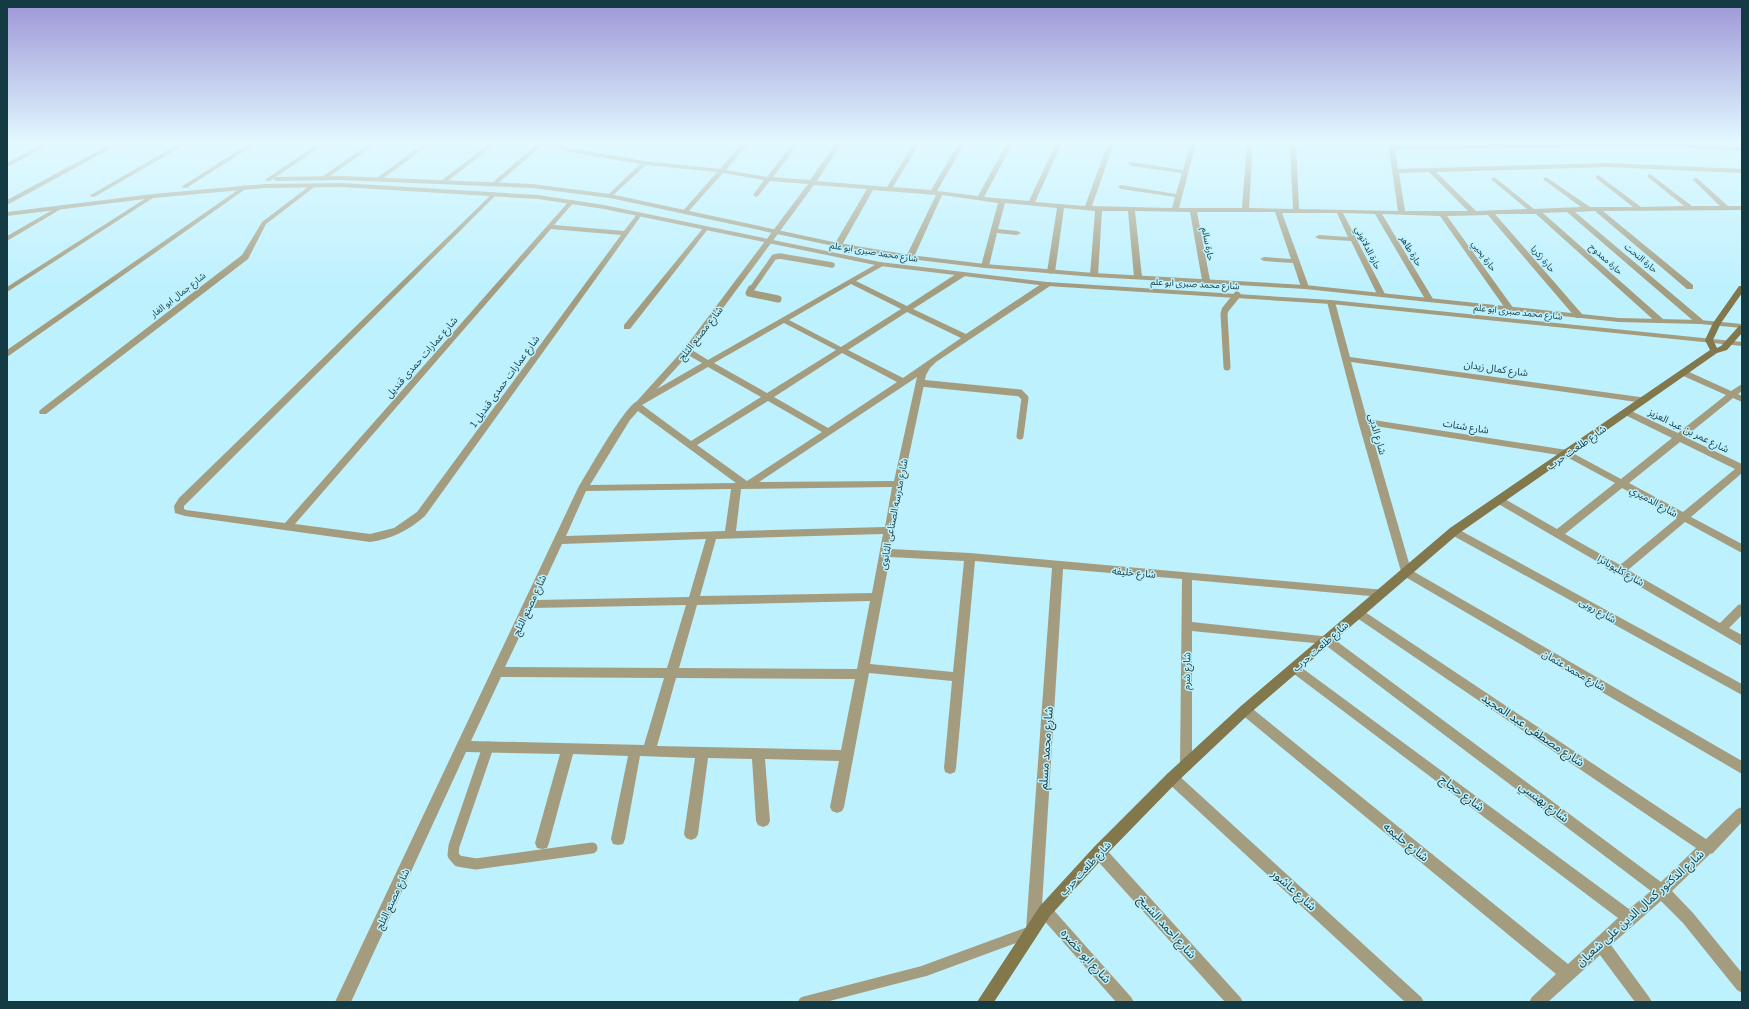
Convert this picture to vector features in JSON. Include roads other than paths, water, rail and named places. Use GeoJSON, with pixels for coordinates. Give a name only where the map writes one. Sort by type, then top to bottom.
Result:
{"type":"FeatureCollection","features":[{"type":"Feature","properties":{"kind":"main road","name":"شارع طلعت حرب"},"geometry":{"type":"LineString","coordinates":[[985,1002],[1045,911],[1099,852],[1172,778],[1246,710],[1454,531],[1684,373],[1711,345],[1717,323],[1742,288]]}},
{"type":"Feature","properties":{"kind":"main road","name":"شارع طلعت حرب"},"geometry":{"type":"LineString","coordinates":[[1711,345],[1724,348],[1742,327]]}},
{"type":"Feature","properties":{"kind":"street"},"geometry":{"type":"LineString","coordinates":[[7,203],[31,190]]}},
{"type":"Feature","properties":{"kind":"street"},"geometry":{"type":"LineString","coordinates":[[92,196],[102,190]]}},
{"type":"Feature","properties":{"kind":"street","name":"شارع محمد صبرى ابو علم"},"geometry":{"type":"LineString","coordinates":[[7,207],[152,190]]}},
{"type":"Feature","properties":{"kind":"street","name":"شارع محمد صبرى ابو علم"},"geometry":{"type":"LineString","coordinates":[[7,214],[63,206],[214,190]]}},
{"type":"Feature","properties":{"kind":"street"},"geometry":{"type":"LineString","coordinates":[[7,354],[242,190]]}},
{"type":"Feature","properties":{"kind":"street","name":"شارع جمال ابو الغار"},"geometry":{"type":"LineString","coordinates":[[43,412],[245,257],[252,248],[258,231],[264,223],[307,190]]}},
{"type":"Feature","properties":{"kind":"street","name":"شارع محمد صبرى ابو علم"},"geometry":{"type":"LineString","coordinates":[[416,190],[538,197],[572,202],[639,214],[880,264],[962,274],[1047,284],[1330,302],[1711,345]]}},
{"type":"Feature","properties":{"kind":"street","name":"شارع محمد صبرى ابو علم"},"geometry":{"type":"LineString","coordinates":[[567,190],[610,196],[776,233],[838,245],[910,257],[985,266],[1094,275],[1305,286],[1429,298],[1510,309],[1579,316],[1717,323],[1742,327]]}},
{"type":"Feature","properties":{"kind":"street"},"geometry":{"type":"LineString","coordinates":[[610,196],[616,190]]}},
{"type":"Feature","properties":{"kind":"street"},"geometry":{"type":"LineString","coordinates":[[685,212],[704,190]]}},
{"type":"Feature","properties":{"kind":"street"},"geometry":{"type":"LineString","coordinates":[[756,195],[760,190]]}},
{"type":"Feature","properties":{"kind":"street","name":"شارع مصنع الثلج"},"geometry":{"type":"LineString","coordinates":[[343,1002],[583,488],[622,424],[636,405],[687,351],[807,190]]}},
{"type":"Feature","properties":{"kind":"street"},"geometry":{"type":"LineString","coordinates":[[838,245],[870,190]]}},
{"type":"Feature","properties":{"kind":"street"},"geometry":{"type":"LineString","coordinates":[[906,190],[1099,209],[1296,210],[1491,214],[1597,209],[1742,208]]}},
{"type":"Feature","properties":{"kind":"street"},"geometry":{"type":"LineString","coordinates":[[980,198],[984,190]]}},
{"type":"Feature","properties":{"kind":"street"},"geometry":{"type":"LineString","coordinates":[[1032,203],[1038,190]]}},
{"type":"Feature","properties":{"kind":"street"},"geometry":{"type":"LineString","coordinates":[[1088,208],[1094,190]]}},
{"type":"Feature","properties":{"kind":"street"},"geometry":{"type":"LineString","coordinates":[[1136,190],[1179,196]]}},
{"type":"Feature","properties":{"kind":"street"},"geometry":{"type":"LineString","coordinates":[[1175,210],[1180,190]]}},
{"type":"Feature","properties":{"kind":"street"},"geometry":{"type":"LineString","coordinates":[[1244,210],[1246,190]]}},
{"type":"Feature","properties":{"kind":"street"},"geometry":{"type":"LineString","coordinates":[[1295,190],[1296,210]]}},
{"type":"Feature","properties":{"kind":"street"},"geometry":{"type":"LineString","coordinates":[[1399,190],[1402,213]]}},
{"type":"Feature","properties":{"kind":"street"},"geometry":{"type":"LineString","coordinates":[[1451,190],[1475,214]]}},
{"type":"Feature","properties":{"kind":"street","name":"حارة ممدوح"},"geometry":{"type":"LineString","coordinates":[[1508,190],[1536,212],[1660,321]]}},
{"type":"Feature","properties":{"kind":"street"},"geometry":{"type":"LineString","coordinates":[[1562,190],[1588,210]]}},
{"type":"Feature","properties":{"kind":"street"},"geometry":{"type":"LineString","coordinates":[[1615,190],[1639,208]]}},
{"type":"Feature","properties":{"kind":"street"},"geometry":{"type":"LineString","coordinates":[[1668,190],[1690,208]]}},
{"type":"Feature","properties":{"kind":"street"},"geometry":{"type":"LineString","coordinates":[[1707,190],[1726,208]]}},
{"type":"Feature","properties":{"kind":"street"},"geometry":{"type":"LineString","coordinates":[[910,257],[937,192]]}},
{"type":"Feature","properties":{"kind":"street","name":"شارع عمارات حمدى قنديل 1"},"geometry":{"type":"LineString","coordinates":[[494,194],[179,506],[179,510],[185,513],[370,538],[381,537],[399,531],[421,514],[639,214]]}},
{"type":"Feature","properties":{"kind":"street"},"geometry":{"type":"LineString","coordinates":[[7,290],[153,196]]}},
{"type":"Feature","properties":{"kind":"street"},"geometry":{"type":"LineString","coordinates":[[985,266],[1002,200]]}},
{"type":"Feature","properties":{"kind":"street","name":"شارع عمارات حمدى قنديل"},"geometry":{"type":"LineString","coordinates":[[288,527],[572,202]]}},
{"type":"Feature","properties":{"kind":"street"},"geometry":{"type":"LineString","coordinates":[[7,239],[63,206]]}},
{"type":"Feature","properties":{"kind":"street"},"geometry":{"type":"LineString","coordinates":[[1051,272],[1061,206]]}},
{"type":"Feature","properties":{"kind":"street"},"geometry":{"type":"LineString","coordinates":[[1094,275],[1099,209]]}},
{"type":"Feature","properties":{"kind":"street"},"geometry":{"type":"LineString","coordinates":[[1131,209],[1138,277]]}},
{"type":"Feature","properties":{"kind":"street"},"geometry":{"type":"LineString","coordinates":[[1597,209],[1690,287]]}},
{"type":"Feature","properties":{"kind":"street","name":"حارة سالم"},"geometry":{"type":"LineString","coordinates":[[1193,210],[1206,280]]}},
{"type":"Feature","properties":{"kind":"street"},"geometry":{"type":"LineString","coordinates":[[1278,210],[1305,286]]}},
{"type":"Feature","properties":{"kind":"street","name":"حارة النحت"},"geometry":{"type":"LineString","coordinates":[[1569,210],[1700,322]]}},
{"type":"Feature","properties":{"kind":"street","name":"حارة الدلاتوني"},"geometry":{"type":"LineString","coordinates":[[1339,211],[1381,294]]}},
{"type":"Feature","properties":{"kind":"street","name":"حارة طاهر"},"geometry":{"type":"LineString","coordinates":[[1377,212],[1429,298]]}},
{"type":"Feature","properties":{"kind":"street","name":"حارة يحيي"},"geometry":{"type":"LineString","coordinates":[[1442,214],[1510,309]]}},
{"type":"Feature","properties":{"kind":"street","name":"حارة زكريا"},"geometry":{"type":"LineString","coordinates":[[1491,214],[1579,316]]}},
{"type":"Feature","properties":{"kind":"street"},"geometry":{"type":"LineString","coordinates":[[550,227],[626,232]]}},
{"type":"Feature","properties":{"kind":"street"},"geometry":{"type":"LineString","coordinates":[[627,327],[706,228]]}},
{"type":"Feature","properties":{"kind":"street"},"geometry":{"type":"LineString","coordinates":[[994,231],[1017,233]]}},
{"type":"Feature","properties":{"kind":"street"},"geometry":{"type":"LineString","coordinates":[[1319,237],[1353,239]]}},
{"type":"Feature","properties":{"kind":"street"},"geometry":{"type":"LineString","coordinates":[[1264,259],[1296,261]]}},
{"type":"Feature","properties":{"kind":"street"},"geometry":{"type":"LineString","coordinates":[[742,486],[691,445],[636,405],[880,264]]}},
{"type":"Feature","properties":{"kind":"street"},"geometry":{"type":"LineString","coordinates":[[691,445],[962,274]]}},
{"type":"Feature","properties":{"kind":"street"},"geometry":{"type":"LineString","coordinates":[[850,281],[967,338]]}},
{"type":"Feature","properties":{"kind":"street"},"geometry":{"type":"LineString","coordinates":[[730,534],[742,486],[829,432],[1047,284]]}},
{"type":"Feature","properties":{"kind":"street","name":"شارع الدبى"},"geometry":{"type":"LineString","coordinates":[[1330,302],[1406,572]]}},
{"type":"Feature","properties":{"kind":"street"},"geometry":{"type":"LineString","coordinates":[[784,320],[904,382]]}},
{"type":"Feature","properties":{"kind":"street"},"geometry":{"type":"LineString","coordinates":[[1729,343],[1742,344]]}},
{"type":"Feature","properties":{"kind":"street"},"geometry":{"type":"LineString","coordinates":[[687,351],[829,432]]}},
{"type":"Feature","properties":{"kind":"street","name":"شارع كمال زيدان"},"geometry":{"type":"LineString","coordinates":[[1346,359],[1644,400]]}},
{"type":"Feature","properties":{"kind":"street","name":"شارع مدرسه الصناعى الثانوى"},"geometry":{"type":"LineString","coordinates":[[838,807],[898,484],[920,383],[926,367]]}},
{"type":"Feature","properties":{"kind":"street"},"geometry":{"type":"LineString","coordinates":[[1684,373],[1742,399]]}},
{"type":"Feature","properties":{"kind":"street"},"geometry":{"type":"LineString","coordinates":[[1558,534],[1742,387]]}},
{"type":"Feature","properties":{"kind":"street","name":"شارع عمر بن عبد العزيز"},"geometry":{"type":"LineString","coordinates":[[1626,412],[1742,468]]}},
{"type":"Feature","properties":{"kind":"street","name":"شارع شتات"},"geometry":{"type":"LineString","coordinates":[[1363,421],[1567,453]]}},
{"type":"Feature","properties":{"kind":"street","name":"شارع الدميري"},"geometry":{"type":"LineString","coordinates":[[1567,453],[1742,549]]}},
{"type":"Feature","properties":{"kind":"street"},"geometry":{"type":"LineString","coordinates":[[1621,570],[1742,468]]}},
{"type":"Feature","properties":{"kind":"street"},"geometry":{"type":"LineString","coordinates":[[583,488],[898,484]]}},
{"type":"Feature","properties":{"kind":"street","name":"شارع كليوباترا"},"geometry":{"type":"LineString","coordinates":[[1499,500],[1742,641]]}},
{"type":"Feature","properties":{"kind":"street"},"geometry":{"type":"LineString","coordinates":[[559,540],[890,530]]}},
{"type":"Feature","properties":{"kind":"street","name":"شارع روبى"},"geometry":{"type":"LineString","coordinates":[[1454,531],[1742,690]]}},
{"type":"Feature","properties":{"kind":"street"},"geometry":{"type":"LineString","coordinates":[[618,839],[642,751],[671,673],[712,535]]}},
{"type":"Feature","properties":{"kind":"street","name":"شارع خليفه"},"geometry":{"type":"LineString","coordinates":[[885,553],[1058,565],[1382,593]]}},
{"type":"Feature","properties":{"kind":"street"},"geometry":{"type":"LineString","coordinates":[[950,768],[970,558]]}},
{"type":"Feature","properties":{"kind":"street","name":"شارع محمد مسلم"},"geometry":{"type":"LineString","coordinates":[[1033,931],[1058,565]]}},
{"type":"Feature","properties":{"kind":"street","name":"شارع محمد عثمان"},"geometry":{"type":"LineString","coordinates":[[1406,572],[1742,768]]}},
{"type":"Feature","properties":{"kind":"street","name":"شارع شرم"},"geometry":{"type":"LineString","coordinates":[[1186,765],[1187,576]]}},
{"type":"Feature","properties":{"kind":"street"},"geometry":{"type":"LineString","coordinates":[[529,604],[877,596]]}},
{"type":"Feature","properties":{"kind":"street"},"geometry":{"type":"LineString","coordinates":[[1721,629],[1742,608]]}},
{"type":"Feature","properties":{"kind":"street","name":"شارع مصطفى عبد المجيد"},"geometry":{"type":"LineString","coordinates":[[1358,613],[1708,848]]}},
{"type":"Feature","properties":{"kind":"street"},"geometry":{"type":"LineString","coordinates":[[1187,626],[1327,640]]}},
{"type":"Feature","properties":{"kind":"street","name":"شارع بهنسي"},"geometry":{"type":"LineString","coordinates":[[1327,640],[1662,891],[1688,918],[1742,985]]}},
{"type":"Feature","properties":{"kind":"street","name":"شارع حجاج"},"geometry":{"type":"LineString","coordinates":[[1294,668],[1629,918]]}},
{"type":"Feature","properties":{"kind":"street"},"geometry":{"type":"LineString","coordinates":[[498,672],[671,673],[863,671],[959,677]]}},
{"type":"Feature","properties":{"kind":"street","name":"شارع حليمه"},"geometry":{"type":"LineString","coordinates":[[1246,710],[1567,973]]}},
{"type":"Feature","properties":{"kind":"street"},"geometry":{"type":"LineString","coordinates":[[463,746],[847,756]]}},
{"type":"Feature","properties":{"kind":"street"},"geometry":{"type":"LineString","coordinates":[[542,843],[568,749]]}},
{"type":"Feature","properties":{"kind":"street"},"geometry":{"type":"LineString","coordinates":[[691,834],[702,752]]}},
{"type":"Feature","properties":{"kind":"street"},"geometry":{"type":"LineString","coordinates":[[758,753],[763,821]]}},
{"type":"Feature","properties":{"kind":"street","name":"شارع عاشور"},"geometry":{"type":"LineString","coordinates":[[1172,778],[1416,1002]]}},
{"type":"Feature","properties":{"kind":"street","name":"شارع الدكتور كمال الدين على شعبان"},"geometry":{"type":"LineString","coordinates":[[1537,1002],[1567,973],[1662,891],[1740,820]]}},
{"type":"Feature","properties":{"kind":"street","name":"شارع احمد الشيخ"},"geometry":{"type":"LineString","coordinates":[[1099,852],[1235,1002]]}},
{"type":"Feature","properties":{"kind":"street","name":"شارع ابو خضره"},"geometry":{"type":"LineString","coordinates":[[1045,911],[1126,1002]]}},
{"type":"Feature","properties":{"kind":"street"},"geometry":{"type":"LineString","coordinates":[[1601,944],[1644,1002]]}},
{"type":"Feature","properties":{"kind":"lane"},"geometry":{"type":"LineString","coordinates":[[791,258],[799,248]]}},
{"type":"Feature","properties":{"kind":"lane"},"geometry":{"type":"LineString","coordinates":[[778,299],[753,295],[749,292],[773,258],[777,256],[832,265]]}},
{"type":"Feature","properties":{"kind":"lane"},"geometry":{"type":"LineString","coordinates":[[1226,367],[1224,314],[1225,310],[1237,295]]}},
{"type":"Feature","properties":{"kind":"lane"},"geometry":{"type":"LineString","coordinates":[[920,383],[1020,393],[1025,398],[1020,436]]}},
{"type":"Feature","properties":{"kind":"lane"},"geometry":{"type":"LineString","coordinates":[[488,747],[454,846],[453,855],[458,860],[476,864],[592,848]]}},
{"type":"Feature","properties":{"kind":"lane"},"geometry":{"type":"LineString","coordinates":[[804,1002],[924,971],[1033,931]]}}]}
